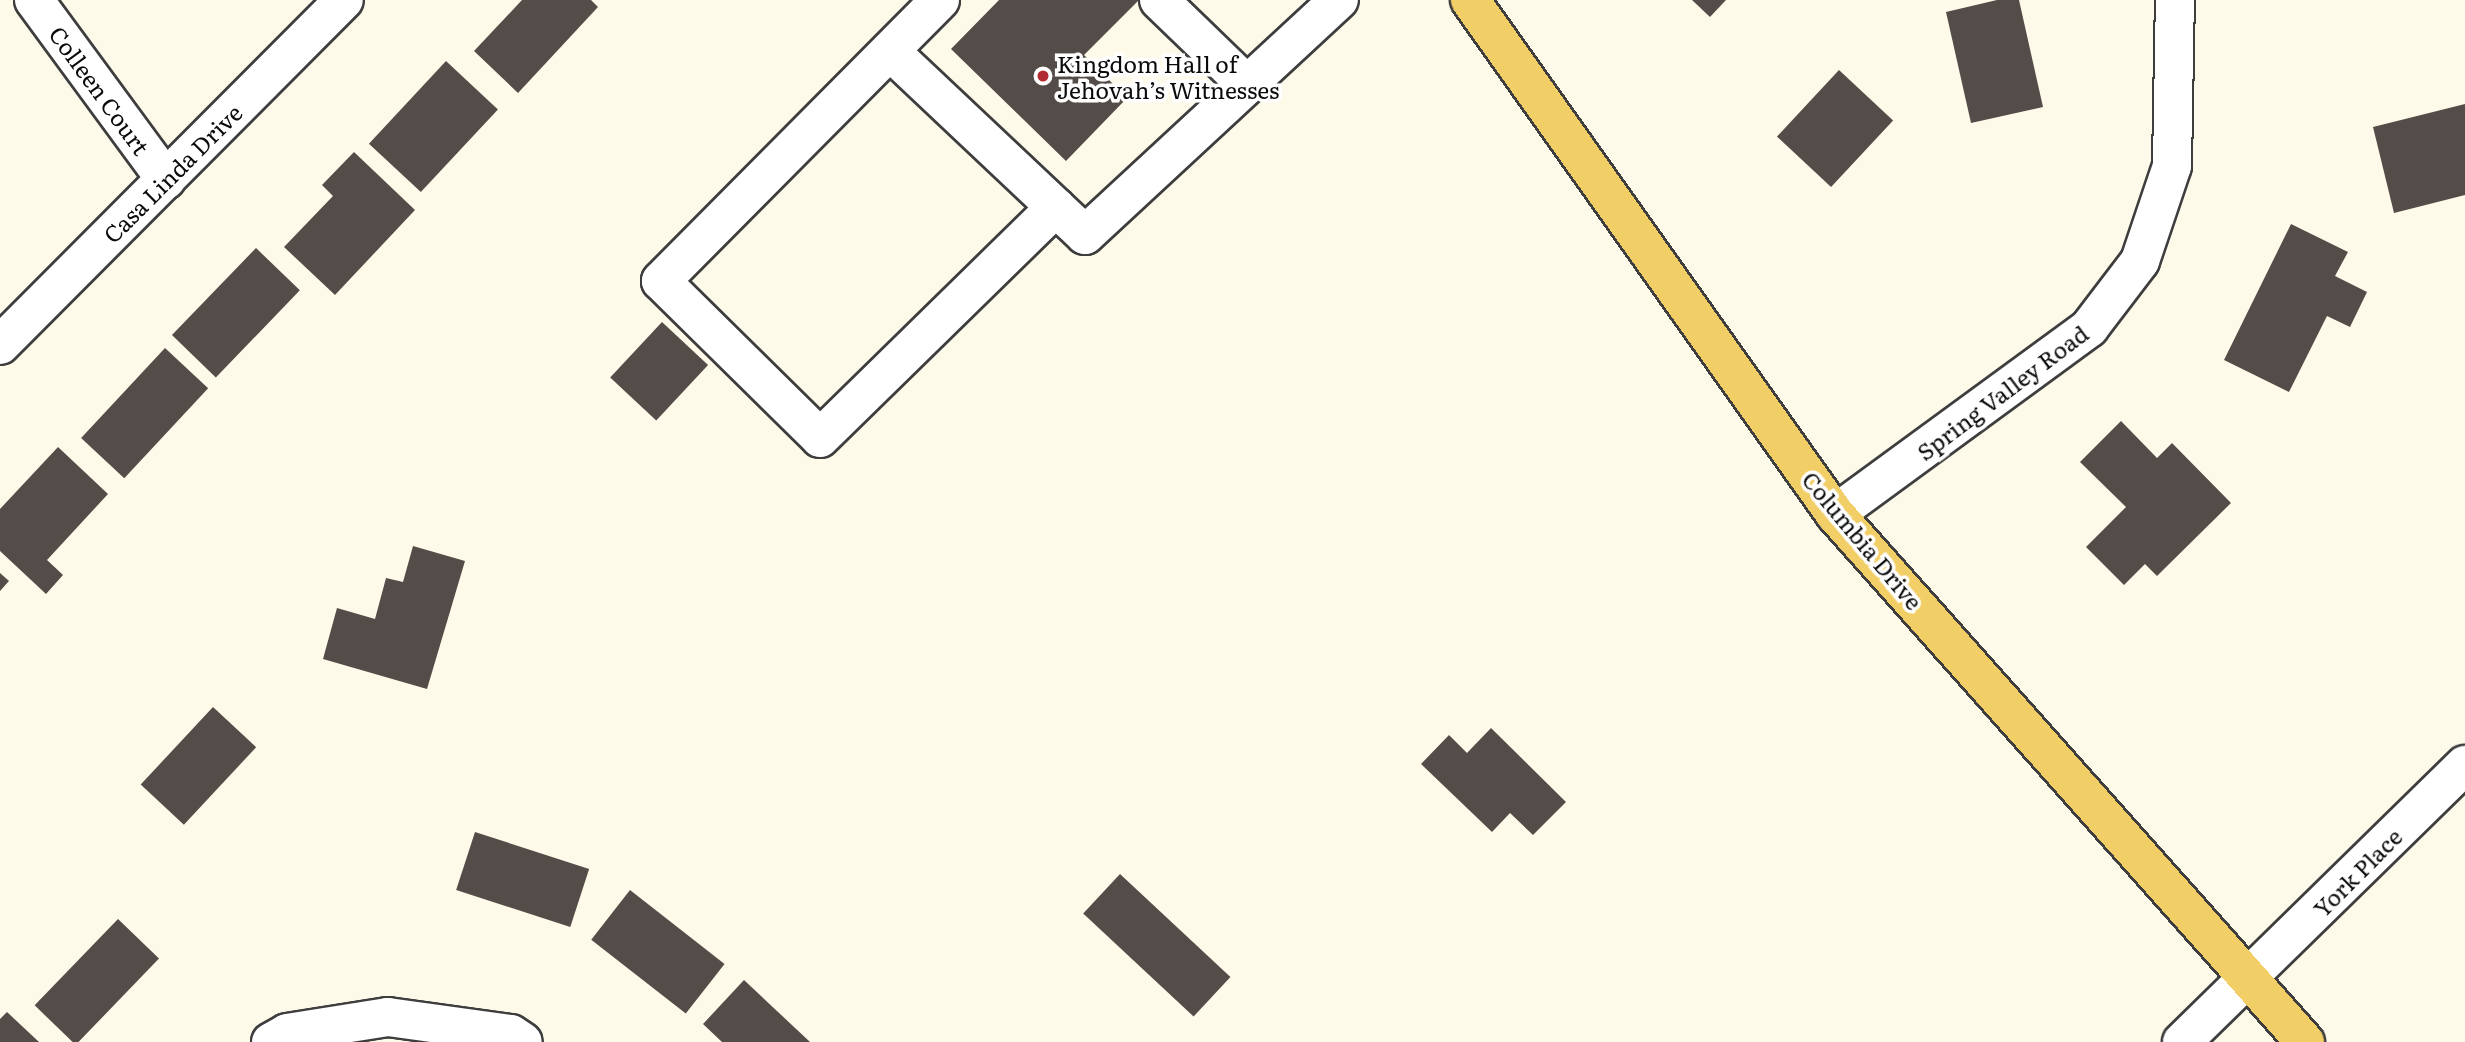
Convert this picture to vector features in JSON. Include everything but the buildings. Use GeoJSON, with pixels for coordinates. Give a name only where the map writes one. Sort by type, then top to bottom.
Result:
{"type":"FeatureCollection","features":[{"type":"Feature","properties":{"kind":"main road","name":"Columbia Drive"},"geometry":{"type":"LineString","coordinates":[[1470,0],[1835,514],[2305,1042]]}},
{"type":"Feature","properties":{"kind":"street","name":"Colleen Court"},"geometry":{"type":"LineString","coordinates":[[34,0],[166,180]]}},
{"type":"Feature","properties":{"kind":"street","name":"Casa Linda Drive"},"geometry":{"type":"LineString","coordinates":[[0,345],[344,0]]}},
{"type":"Feature","properties":{"kind":"street"},"geometry":{"type":"LineString","coordinates":[[940,0],[661,281],[820,438],[1056,207]]}},
{"type":"Feature","properties":{"kind":"street"},"geometry":{"type":"LineString","coordinates":[[1159,0],[1245,83]]}},
{"type":"Feature","properties":{"kind":"street"},"geometry":{"type":"LineString","coordinates":[[890,51],[1085,235],[1245,83],[1339,0]]}},
{"type":"Feature","properties":{"kind":"street","name":"Spring Valley Road"},"geometry":{"type":"LineString","coordinates":[[1835,514],[2089,328],[2140,261],[2172,166],[2175,0]]}},
{"type":"Feature","properties":{"kind":"street","name":"York Place"},"geometry":{"type":"LineString","coordinates":[[2182,1042],[2465,765]]}},
{"type":"Feature","properties":{"kind":"street"},"geometry":{"type":"LineString","coordinates":[[271,1042],[287,1033],[388,1017],[511,1034],[523,1042]]}},
{"type":"Feature","properties":{"kind":"place","name":"Kingdom Hall of Jehovah’s Witnesses"},"geometry":{"type":"Point","coordinates":[1043,76]}}]}
